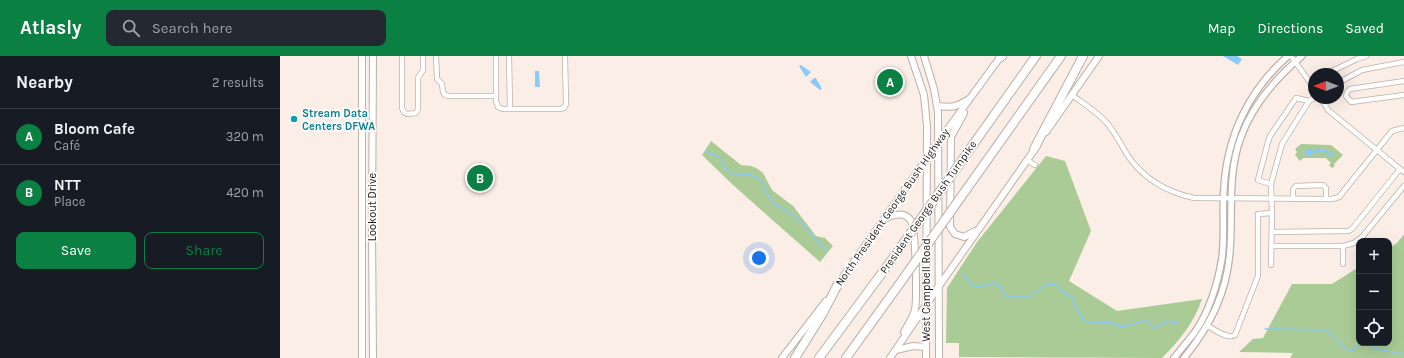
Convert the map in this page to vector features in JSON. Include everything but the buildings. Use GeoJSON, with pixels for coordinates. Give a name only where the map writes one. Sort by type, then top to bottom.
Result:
{"type":"FeatureCollection","features":[{"type":"Feature","properties":{"kind":"highway","name":"President George Bush Turnpike"},"geometry":{"type":"LineString","coordinates":[[819,358],[896,254],[1036,56]]}},
{"type":"Feature","properties":{"kind":"highway","name":"President George Bush Turnpike"},"geometry":{"type":"LineString","coordinates":[[846,358],[1061,56]]}},
{"type":"Feature","properties":{"kind":"highway"},"geometry":{"type":"LineString","coordinates":[[1034,149],[1083,56]]}},
{"type":"Feature","properties":{"kind":"highway"},"geometry":{"type":"LineString","coordinates":[[794,358],[823,313],[838,284]]}},
{"type":"Feature","properties":{"kind":"main road","name":"Lookout Drive"},"geometry":{"type":"LineString","coordinates":[[362,56],[362,358]]}},
{"type":"Feature","properties":{"kind":"main road","name":"Lookout Drive"},"geometry":{"type":"LineString","coordinates":[[373,56],[373,358]]}},
{"type":"Feature","properties":{"kind":"main road","name":"West Campbell Road"},"geometry":{"type":"LineString","coordinates":[[911,56],[926,107],[927,126],[926,358]]}},
{"type":"Feature","properties":{"kind":"main road","name":"West Campbell Road"},"geometry":{"type":"LineString","coordinates":[[924,56],[931,76],[938,106],[939,358]]}},
{"type":"Feature","properties":{"kind":"main road"},"geometry":{"type":"LineString","coordinates":[[890,358],[1100,56]]}},
{"type":"Feature","properties":{"kind":"main road","name":"North President George Bush Highway"},"geometry":{"type":"LineString","coordinates":[[782,358],[816,315],[939,141],[1001,57]]}},
{"type":"Feature","properties":{"kind":"main road"},"geometry":{"type":"LineString","coordinates":[[938,106],[955,107],[972,97]]}},
{"type":"Feature","properties":{"kind":"main road"},"geometry":{"type":"LineString","coordinates":[[972,97],[951,137],[950,227],[955,234],[964,237],[969,236],[979,229]]}},
{"type":"Feature","properties":{"kind":"main road"},"geometry":{"type":"LineString","coordinates":[[362,124],[372,124]]}},
{"type":"Feature","properties":{"kind":"main road"},"geometry":{"type":"LineString","coordinates":[[885,218],[901,214],[907,216],[912,221],[915,237],[915,310],[896,350]]}},
{"type":"Feature","properties":{"kind":"main road"},"geometry":{"type":"LineString","coordinates":[[896,350],[913,346],[926,347]]}},
{"type":"Feature","properties":{"kind":"street"},"geometry":{"type":"LineString","coordinates":[[402,56],[402,108],[404,112],[413,114],[416,113],[418,109],[418,78],[423,70],[423,56]]}},
{"type":"Feature","properties":{"kind":"street"},"geometry":{"type":"LineString","coordinates":[[436,56],[437,79],[442,84],[442,92],[445,95],[496,96]]}},
{"type":"Feature","properties":{"kind":"street"},"geometry":{"type":"LineString","coordinates":[[496,56],[496,101],[498,107],[503,109],[564,108],[566,104],[565,56]]}},
{"type":"Feature","properties":{"kind":"street"},"geometry":{"type":"LineString","coordinates":[[509,56],[510,109]]}},
{"type":"Feature","properties":{"kind":"street"},"geometry":{"type":"LineString","coordinates":[[1174,358],[1195,331],[1207,308],[1216,284],[1222,258],[1226,168],[1232,138],[1241,116],[1254,94],[1271,72],[1290,56],[1296,61],[1308,79]]}},
{"type":"Feature","properties":{"kind":"street"},"geometry":{"type":"LineString","coordinates":[[1184,358],[1208,326],[1220,298],[1229,265],[1232,176],[1240,138],[1265,92],[1302,56]]}},
{"type":"Feature","properties":{"kind":"street"},"geometry":{"type":"LineString","coordinates":[[1338,68],[1357,58],[1366,56]]}},
{"type":"Feature","properties":{"kind":"street"},"geometry":{"type":"LineString","coordinates":[[1344,80],[1362,70],[1404,62]]}},
{"type":"Feature","properties":{"kind":"street"},"geometry":{"type":"LineString","coordinates":[[1404,81],[1350,89],[1346,96],[1351,102],[1404,95]]}},
{"type":"Feature","properties":{"kind":"street"},"geometry":{"type":"LineString","coordinates":[[1072,95],[1106,123],[1137,168],[1152,181],[1177,194],[1194,198],[1332,199],[1339,197],[1392,131],[1404,128]]}},
{"type":"Feature","properties":{"kind":"street"},"geometry":{"type":"LineString","coordinates":[[1271,184],[1258,180],[1270,136],[1296,98],[1308,101]]}},
{"type":"Feature","properties":{"kind":"street"},"geometry":{"type":"LineString","coordinates":[[1271,265],[1271,184],[1282,144],[1308,103]]}},
{"type":"Feature","properties":{"kind":"street"},"geometry":{"type":"LineString","coordinates":[[1272,232],[1348,231],[1352,229],[1402,170],[1328,110],[1324,104]]}},
{"type":"Feature","properties":{"kind":"street"},"geometry":{"type":"LineString","coordinates":[[1027,160],[1035,166]]}},
{"type":"Feature","properties":{"kind":"street"},"geometry":{"type":"LineString","coordinates":[[1293,199],[1293,189],[1296,186],[1323,186],[1326,188],[1326,199]]}},
{"type":"Feature","properties":{"kind":"street"},"geometry":{"type":"LineString","coordinates":[[1272,246],[1343,246],[1354,244],[1362,237],[1404,186]]}},
{"type":"Feature","properties":{"kind":"street"},"geometry":{"type":"LineString","coordinates":[[1208,326],[1229,337],[1235,335],[1258,276],[1258,214],[1272,214]]}},
{"type":"Feature","properties":{"kind":"street"},"geometry":{"type":"LineString","coordinates":[[1343,246],[1343,264]]}},
{"type":"Feature","properties":{"kind":"green space"},"geometry":{"type":"Polygon","coordinates":[[[711,141],[741,165],[751,166],[763,173],[772,190],[793,206],[816,236],[825,238],[833,246],[820,262],[733,185],[702,155],[711,141]]]}},
{"type":"Feature","properties":{"kind":"green space"},"geometry":{"type":"Polygon","coordinates":[[[1301,144],[1331,145],[1343,155],[1332,168],[1329,165],[1331,163],[1326,158],[1303,158],[1300,161],[1295,155],[1297,152],[1295,149],[1301,144]]]}},
{"type":"Feature","properties":{"kind":"green space"},"geometry":{"type":"Polygon","coordinates":[[[1046,156],[1065,161],[1091,231],[1069,281],[1117,311],[1202,299],[1190,324],[1162,358],[959,357],[959,343],[946,343],[947,288],[977,242],[1046,156]]]}},
{"type":"Feature","properties":{"kind":"green space"},"geometry":{"type":"Polygon","coordinates":[[[1404,234],[1404,358],[1290,358],[1293,353],[1239,352],[1253,339],[1263,338],[1292,284],[1332,284],[1356,269],[1356,346],[1392,346],[1392,246],[1397,243],[1404,234]]]}},
{"type":"Feature","properties":{"kind":"water"},"geometry":{"type":"Polygon","coordinates":[[[1223,56],[1237,56],[1242,59],[1238,65],[1223,56]]]}},
{"type":"Feature","properties":{"kind":"water"},"geometry":{"type":"Polygon","coordinates":[[[801,65],[811,72],[806,77],[799,66],[801,65]]]}},
{"type":"Feature","properties":{"kind":"water"},"geometry":{"type":"Polygon","coordinates":[[[535,71],[539,71],[540,87],[535,87],[535,71]]]}},
{"type":"Feature","properties":{"kind":"water"},"geometry":{"type":"Polygon","coordinates":[[[816,78],[822,89],[820,90],[810,82],[816,78]]]}},
{"type":"Feature","properties":{"kind":"water"},"geometry":{"type":"Polygon","coordinates":[[[1318,148],[1327,150],[1334,155],[1331,157],[1326,152],[1322,153],[1319,151],[1311,155],[1307,155],[1303,151],[1307,151],[1309,149],[1314,151],[1318,148]]]}},
{"type":"Feature","properties":{"kind":"waterway"},"geometry":{"type":"LineString","coordinates":[[706,151],[721,158],[728,171],[736,174],[752,175],[761,180],[774,204],[793,215],[827,251]]}},
{"type":"Feature","properties":{"kind":"waterway"},"geometry":{"type":"LineString","coordinates":[[962,274],[971,284],[977,287],[993,283],[1000,286],[1006,296],[1031,296],[1045,285],[1053,284],[1059,286],[1062,292],[1072,297],[1076,308],[1084,321],[1097,323],[1110,322],[1121,327],[1147,321],[1155,328],[1166,321],[1178,323]]}},
{"type":"Feature","properties":{"kind":"waterway"},"geometry":{"type":"LineString","coordinates":[[1265,329],[1327,330],[1346,349],[1353,351],[1356,346]]}},
{"type":"Feature","properties":{"kind":"waterway"},"geometry":{"type":"LineString","coordinates":[[1372,346],[1374,348],[1404,354]]}},
{"type":"Feature","properties":{"kind":"place","name":"Bloom Cafe"},"geometry":{"type":"Point","coordinates":[890,82]}},
{"type":"Feature","properties":{"kind":"place","name":"Stream Data Centers DFWA"},"geometry":{"type":"Point","coordinates":[294,119]}},
{"type":"Feature","properties":{"kind":"place","name":"NTT"},"geometry":{"type":"Point","coordinates":[480,178]}}]}
